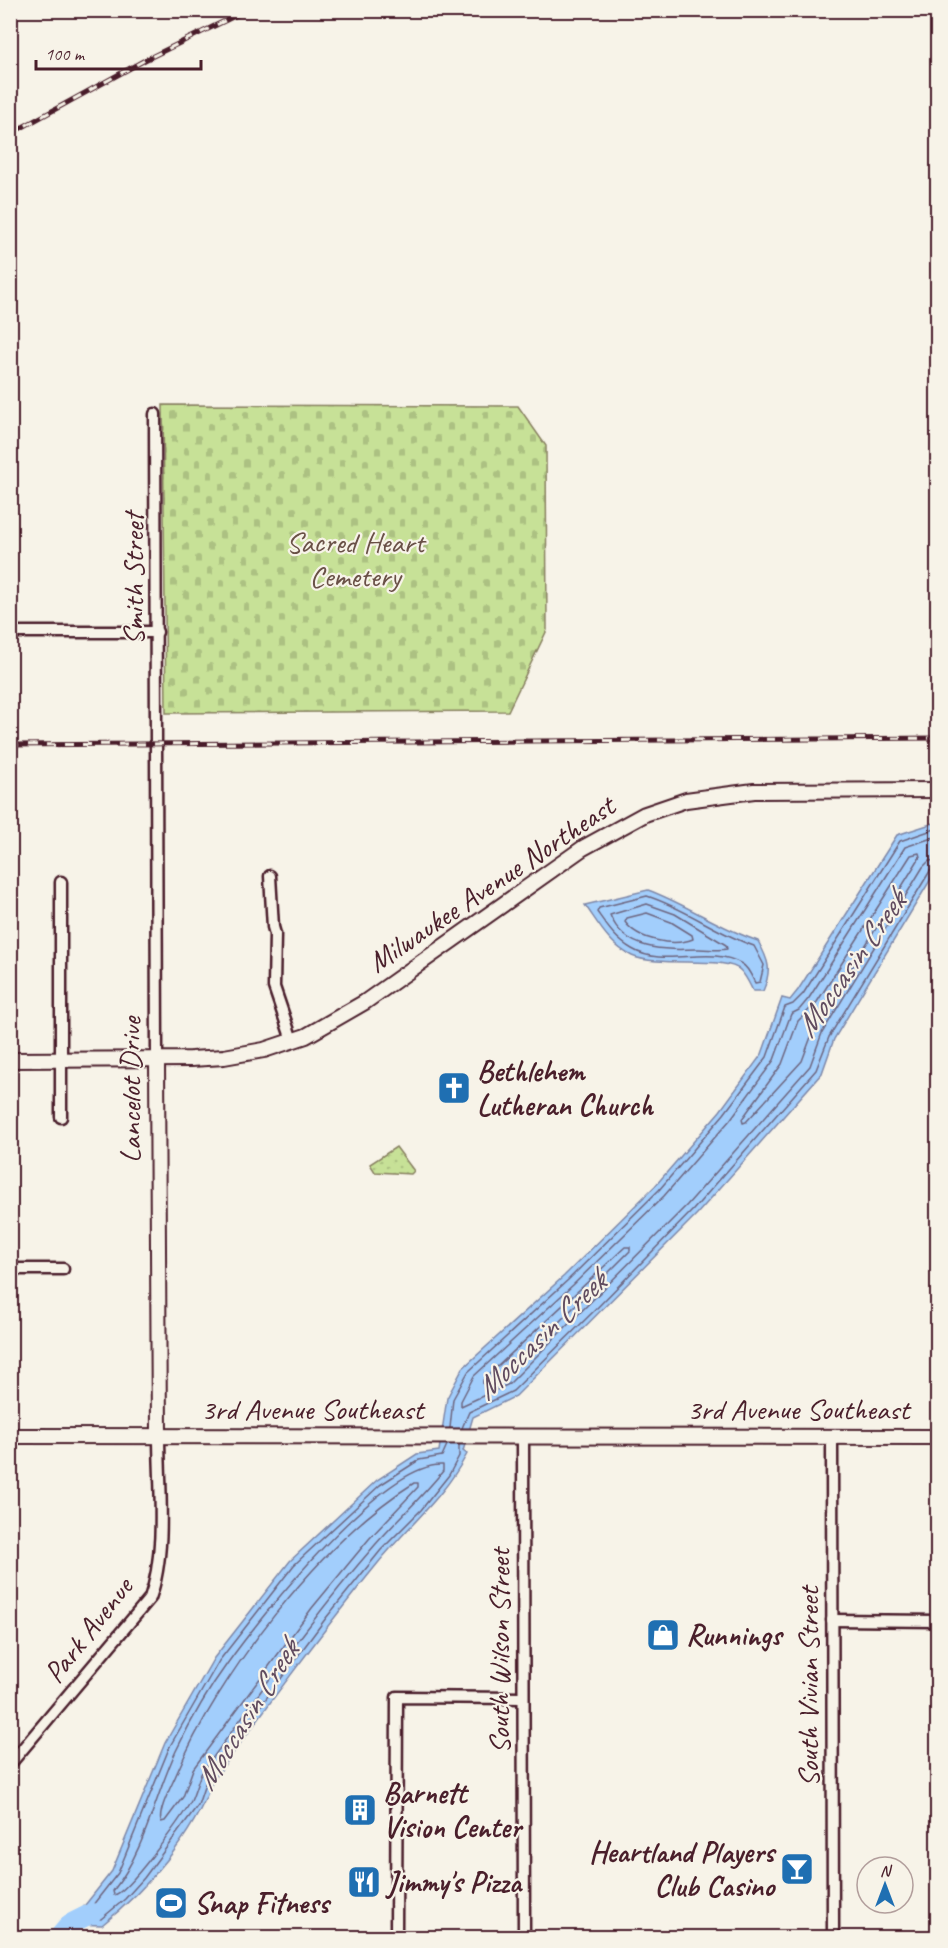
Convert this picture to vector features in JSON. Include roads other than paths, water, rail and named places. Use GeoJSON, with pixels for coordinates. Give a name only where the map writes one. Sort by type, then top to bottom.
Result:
{"type":"FeatureCollection","features":[{"type":"Feature","properties":{"kind":"street","name":"Smith Street"},"geometry":{"type":"LineString","coordinates":[[155,414],[157,744]]}},
{"type":"Feature","properties":{"kind":"street"},"geometry":{"type":"LineString","coordinates":[[10,632],[157,632]]}},
{"type":"Feature","properties":{"kind":"street","name":"Lancelot Drive"},"geometry":{"type":"LineString","coordinates":[[157,744],[159,1436]]}},
{"type":"Feature","properties":{"kind":"street","name":"Milwaukee Avenue Northeast"},"geometry":{"type":"LineString","coordinates":[[10,1060],[157,1060],[245,1054],[325,1027],[365,1002],[583,848],[645,814],[697,798],[754,791],[932,790]]}},
{"type":"Feature","properties":{"kind":"street"},"geometry":{"type":"LineString","coordinates":[[270,876],[275,934],[274,987],[292,1040]]}},
{"type":"Feature","properties":{"kind":"street"},"geometry":{"type":"LineString","coordinates":[[61,882],[61,1117]]}},
{"type":"Feature","properties":{"kind":"street"},"geometry":{"type":"LineString","coordinates":[[10,1269],[63,1269]]}},
{"type":"Feature","properties":{"kind":"street","name":"3rd Avenue Southeast"},"geometry":{"type":"LineString","coordinates":[[10,1437],[432,1435],[938,1437]]}},
{"type":"Feature","properties":{"kind":"street","name":"Park Avenue"},"geometry":{"type":"LineString","coordinates":[[10,1764],[150,1598],[156,1581],[159,1557],[159,1436]]}},
{"type":"Feature","properties":{"kind":"street","name":"South Wilson Street"},"geometry":{"type":"LineString","coordinates":[[523,1436],[524,1938]]}},
{"type":"Feature","properties":{"kind":"street","name":"South Vivian Street"},"geometry":{"type":"LineString","coordinates":[[832,1437],[833,1938]]}},
{"type":"Feature","properties":{"kind":"street"},"geometry":{"type":"LineString","coordinates":[[832,1620],[938,1621]]}},
{"type":"Feature","properties":{"kind":"street"},"geometry":{"type":"LineString","coordinates":[[396,1938],[397,1697],[523,1698]]}},
{"type":"Feature","properties":{"kind":"water"},"geometry":{"type":"Polygon","coordinates":[[[937,822],[937,869],[834,1039],[822,1073],[697,1214],[516,1396],[473,1417],[463,1451],[467,1454],[458,1470],[378,1563],[273,1699],[212,1782],[193,1822],[167,1860],[119,1911],[102,1925],[70,1924],[112,1871],[165,1743],[214,1658],[290,1561],[377,1480],[417,1454],[439,1451],[447,1398],[463,1368],[564,1276],[655,1186],[720,1111],[762,1054],[782,998],[790,1000],[798,990],[897,835],[937,822]]]}},
{"type":"Feature","properties":{"kind":"water"},"geometry":{"type":"Polygon","coordinates":[[[648,890],[758,941],[768,966],[768,977],[763,991],[753,991],[743,973],[733,966],[707,962],[658,961],[632,956],[611,940],[585,905],[648,890]]]}},
{"type":"Feature","properties":{"kind":"waterway","name":"Moccasin Creek"},"geometry":{"type":"LineString","coordinates":[[58,1938],[70,1924],[92,1913]]}},
{"type":"Feature","properties":{"kind":"railway"},"geometry":{"type":"LineString","coordinates":[[10,134],[145,60],[247,10]]}},
{"type":"Feature","properties":{"kind":"railway"},"geometry":{"type":"LineString","coordinates":[[10,745],[938,738]]}},
{"type":"Feature","properties":{"kind":"place","name":"Bethlehem Lutheran Church"},"geometry":{"type":"Point","coordinates":[454,1088]}},
{"type":"Feature","properties":{"kind":"place","name":"Runnings"},"geometry":{"type":"Point","coordinates":[663,1635]}},
{"type":"Feature","properties":{"kind":"place","name":"Barnett Vision Center"},"geometry":{"type":"Point","coordinates":[360,1810]}},
{"type":"Feature","properties":{"kind":"place","name":"Heartland Players Club Casino"},"geometry":{"type":"Point","coordinates":[797,1869]}},
{"type":"Feature","properties":{"kind":"place","name":"Jimmy's Pizza"},"geometry":{"type":"Point","coordinates":[364,1882]}},
{"type":"Feature","properties":{"kind":"place","name":"Snap Fitness"},"geometry":{"type":"Point","coordinates":[171,1903]}},
{"type":"Feature","properties":{"kind":"park label","name":"Sacred Heart Cemetery"},"geometry":{"type":"Point","coordinates":[355,559]}}]}
